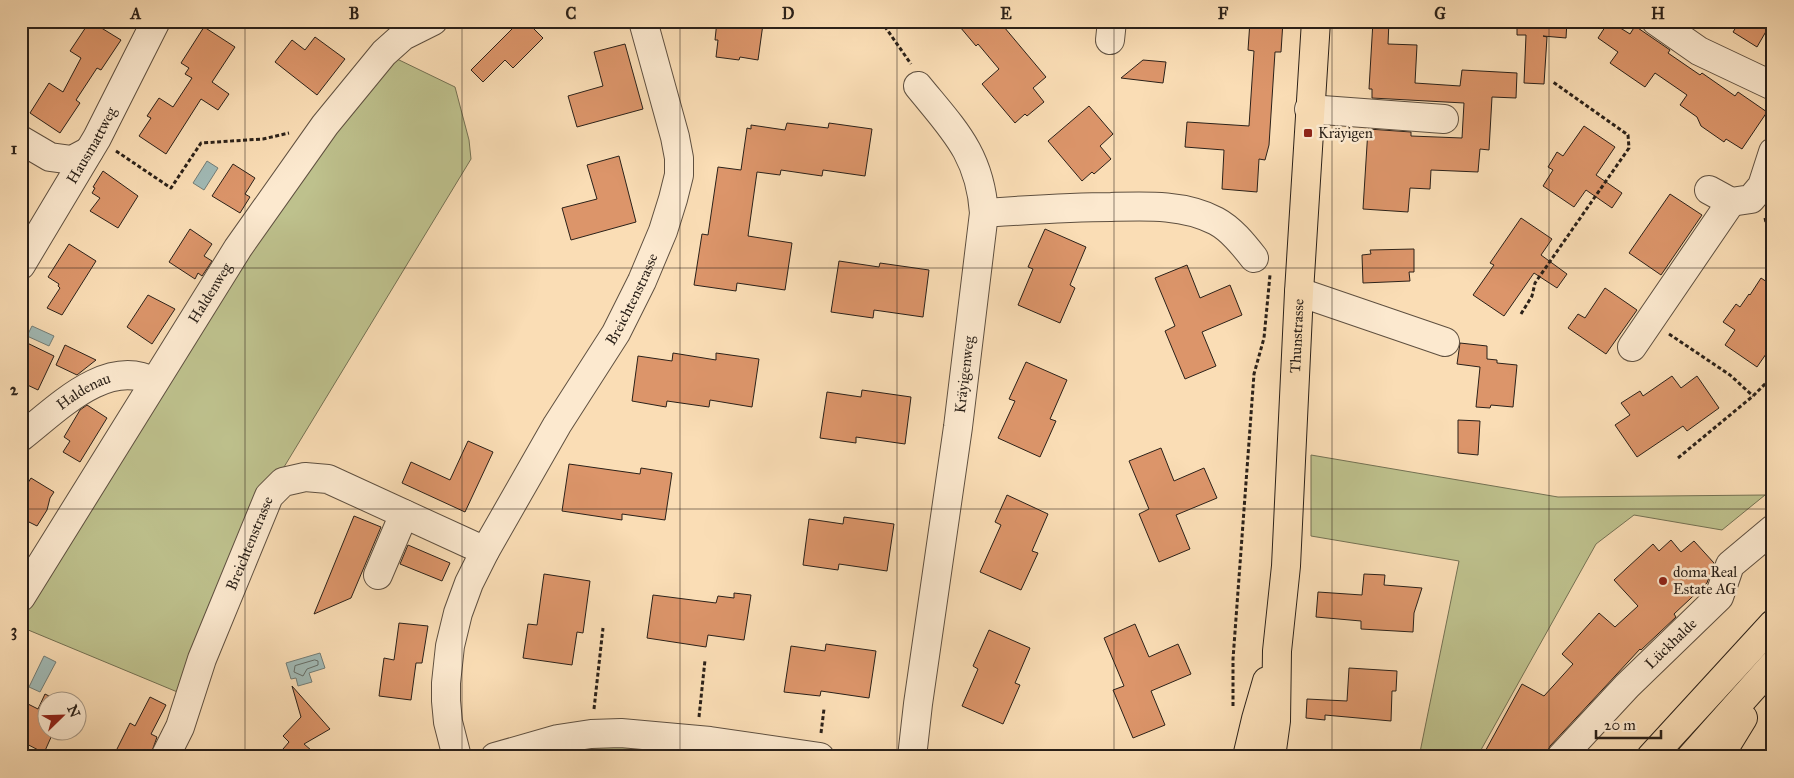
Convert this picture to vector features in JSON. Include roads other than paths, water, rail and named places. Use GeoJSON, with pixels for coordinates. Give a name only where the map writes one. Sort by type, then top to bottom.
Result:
{"type":"FeatureCollection","features":[{"type":"Feature","properties":{"kind":"main road","name":"Thunstrasse"},"geometry":{"type":"LineString","coordinates":[[1271,757],[1276,721],[1277,651],[1286,566],[1299,284],[1316,21]]}},
{"type":"Feature","properties":{"kind":"main road"},"geometry":{"type":"LineString","coordinates":[[1643,757],[1658,748],[1773,624]]}},
{"type":"Feature","properties":{"kind":"main road","name":"Thunstrasse"},"geometry":{"type":"LineString","coordinates":[[1240,753],[1256,719],[1277,651]]}},
{"type":"Feature","properties":{"kind":"main road"},"geometry":{"type":"LineString","coordinates":[[1691,757],[1773,665]]}},
{"type":"Feature","properties":{"kind":"main road"},"geometry":{"type":"LineString","coordinates":[[1719,757],[1773,670]]}},
{"type":"Feature","properties":{"kind":"street","name":"Hausmattweg"},"geometry":{"type":"LineString","coordinates":[[21,266],[93,145],[156,21]]}},
{"type":"Feature","properties":{"kind":"street","name":"Haldenweg"},"geometry":{"type":"LineString","coordinates":[[21,597],[238,248],[324,125],[384,53],[402,36],[433,21]]}},
{"type":"Feature","properties":{"kind":"street","name":"Breichtenstrasse"},"geometry":{"type":"LineString","coordinates":[[457,757],[448,722],[446,702],[450,646],[458,613],[469,582],[557,425],[616,333],[642,281],[663,231],[673,199],[679,175],[680,158],[643,21]]}},
{"type":"Feature","properties":{"kind":"street"},"geometry":{"type":"LineString","coordinates":[[1656,21],[1699,51],[1773,86]]}},
{"type":"Feature","properties":{"kind":"street","name":"Kräyigenweg"},"geometry":{"type":"LineString","coordinates":[[912,757],[958,428],[984,213],[979,176],[970,156],[957,134],[918,86]]}},
{"type":"Feature","properties":{"kind":"street"},"geometry":{"type":"LineString","coordinates":[[1309,109],[1444,119]]}},
{"type":"Feature","properties":{"kind":"street"},"geometry":{"type":"LineString","coordinates":[[21,140],[50,157],[72,160],[93,145]]}},
{"type":"Feature","properties":{"kind":"street"},"geometry":{"type":"LineString","coordinates":[[1632,347],[1654,315],[1720,196],[1751,199],[1762,186],[1773,152]]}},
{"type":"Feature","properties":{"kind":"street"},"geometry":{"type":"LineString","coordinates":[[984,213],[1067,207],[1149,206],[1193,212],[1216,221],[1236,237],[1254,258]]}},
{"type":"Feature","properties":{"kind":"street"},"geometry":{"type":"LineString","coordinates":[[1299,284],[1445,342]]}},
{"type":"Feature","properties":{"kind":"street","name":"Haldenau"},"geometry":{"type":"LineString","coordinates":[[21,437],[78,393],[99,381],[116,375],[132,375],[146,377],[154,382]]}},
{"type":"Feature","properties":{"kind":"street","name":"Breichtenstrasse"},"geometry":{"type":"LineString","coordinates":[[165,757],[180,727],[202,659],[269,496],[284,482],[305,477],[328,479],[485,551]]}},
{"type":"Feature","properties":{"kind":"street"},"geometry":{"type":"LineString","coordinates":[[378,575],[404,514]]}},
{"type":"Feature","properties":{"kind":"street","name":"Lückhalde"},"geometry":{"type":"LineString","coordinates":[[1561,757],[1627,686],[1719,597],[1730,565],[1773,530]]}},
{"type":"Feature","properties":{"kind":"street"},"geometry":{"type":"LineString","coordinates":[[495,757],[558,739],[591,734],[621,733],[705,746],[820,757]]}},
{"type":"Feature","properties":{"kind":"water"},"geometry":{"type":"Polygon","coordinates":[[[207,161],[218,168],[204,190],[193,183],[207,161]]]}},
{"type":"Feature","properties":{"kind":"water"},"geometry":{"type":"Polygon","coordinates":[[[32,326],[54,336],[49,346],[27,336],[32,326]]]}},
{"type":"Feature","properties":{"kind":"water"},"geometry":{"type":"Polygon","coordinates":[[[320,653],[325,668],[309,673],[312,682],[298,686],[296,678],[291,679],[286,663],[320,653]]]}},
{"type":"Feature","properties":{"kind":"water"},"geometry":{"type":"Polygon","coordinates":[[[44,656],[56,662],[41,690],[38,691],[29,687],[44,656]]]}},
{"type":"Feature","properties":{"kind":"place","name":"Kräyigen"},"geometry":{"type":"Point","coordinates":[1308,133]}},
{"type":"Feature","properties":{"kind":"place","name":"doma Real Estate AG"},"geometry":{"type":"Point","coordinates":[1663,581]}}]}
